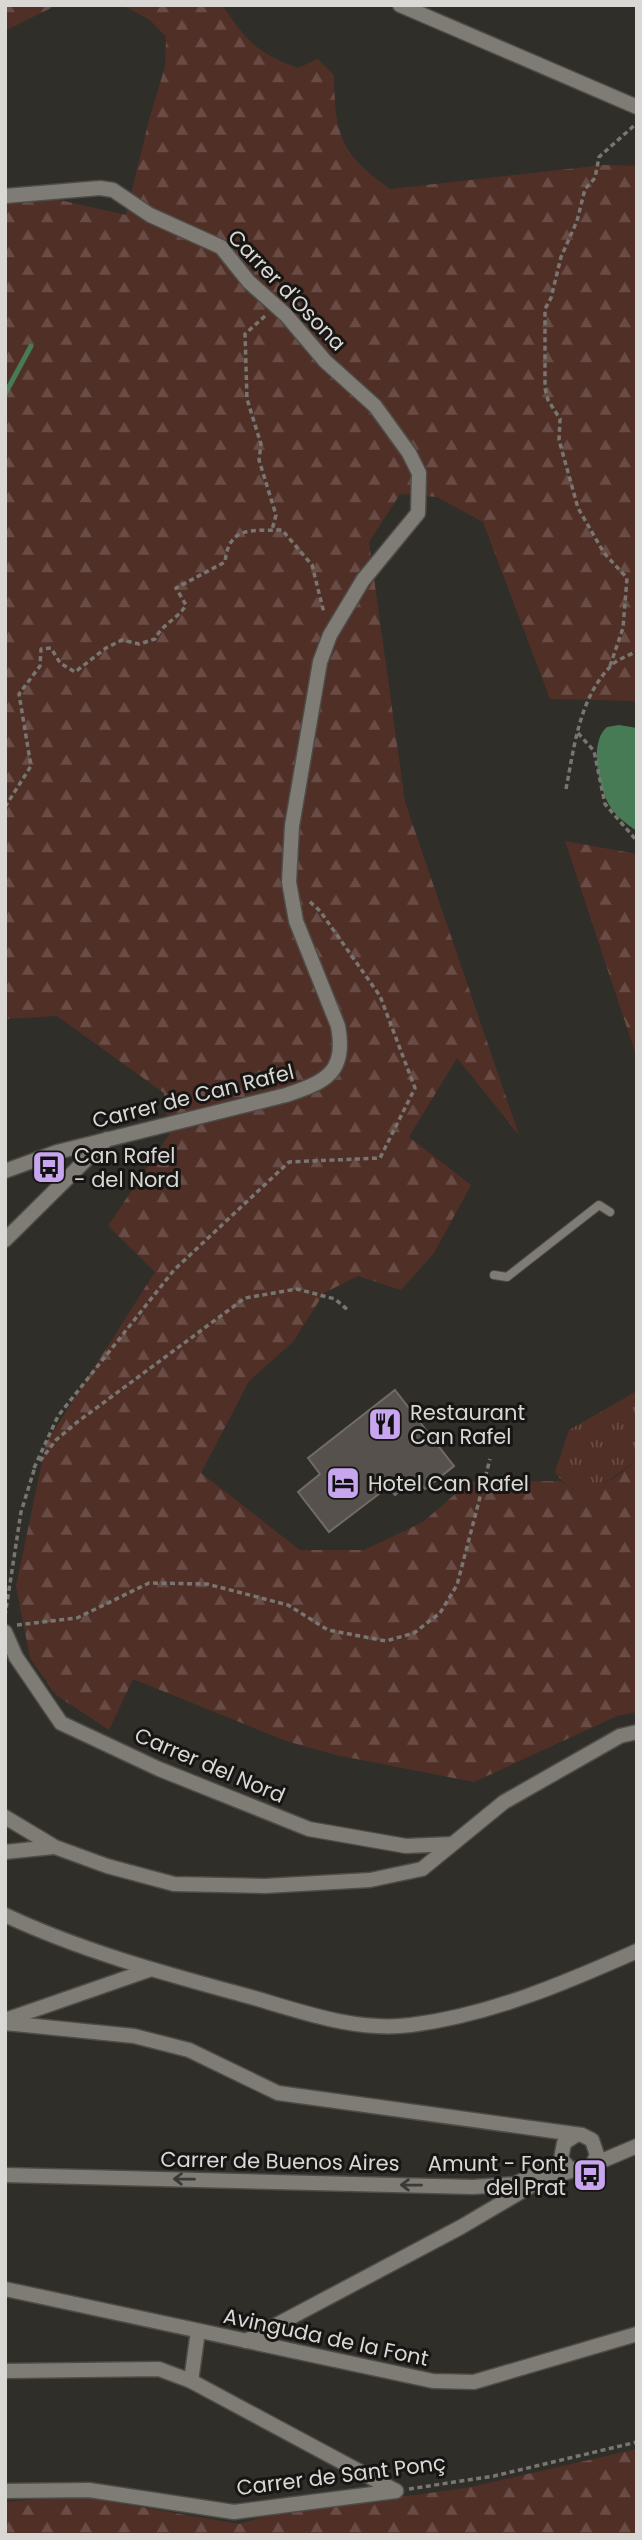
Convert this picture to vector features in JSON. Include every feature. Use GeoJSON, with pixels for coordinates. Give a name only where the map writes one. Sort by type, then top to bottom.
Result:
{"type":"FeatureCollection","features":[{"type":"Feature","properties":{"kind":"street"},"geometry":{"type":"LineString","coordinates":[[400,5],[637,107]]}},
{"type":"Feature","properties":{"kind":"street","name":"Carrer d'Osona"},"geometry":{"type":"LineString","coordinates":[[5,196],[100,188],[113,190],[150,215],[221,247],[249,282],[277,307],[325,361],[375,406],[409,453],[419,473],[418,513]]}},
{"type":"Feature","properties":{"kind":"street","name":"Carrer de Can Rafel"},"geometry":{"type":"LineString","coordinates":[[5,1171],[107,1139],[286,1095],[322,1082],[333,1071],[340,1057],[338,1026],[296,921],[289,882],[292,826],[314,691],[320,662],[330,635],[363,580],[418,513]]}},
{"type":"Feature","properties":{"kind":"street"},"geometry":{"type":"LineString","coordinates":[[5,1240],[107,1139]]}},
{"type":"Feature","properties":{"kind":"street","name":"Carrer del Nord"},"geometry":{"type":"LineString","coordinates":[[5,1632],[16,1657],[61,1723],[159,1769],[309,1829],[406,1846],[452,1844]]}},
{"type":"Feature","properties":{"kind":"street"},"geometry":{"type":"LineString","coordinates":[[5,1817],[54,1847],[107,1866],[174,1884],[265,1886],[370,1880],[422,1869],[504,1802],[620,1737],[637,1732]]}},
{"type":"Feature","properties":{"kind":"street"},"geometry":{"type":"LineString","coordinates":[[5,1852],[54,1847]]}},
{"type":"Feature","properties":{"kind":"street"},"geometry":{"type":"LineString","coordinates":[[5,1915],[149,1970],[313,2016],[363,2025],[411,2025],[499,2005],[562,1984],[637,1951]]}},
{"type":"Feature","properties":{"kind":"street"},"geometry":{"type":"LineString","coordinates":[[5,2021],[149,1970]]}},
{"type":"Feature","properties":{"kind":"street"},"geometry":{"type":"LineString","coordinates":[[5,2021],[134,2036],[189,2050],[278,2093],[576,2135],[632,2148]]}},
{"type":"Feature","properties":{"kind":"street"},"geometry":{"type":"LineString","coordinates":[[539,2130],[557,2157],[574,2171]]}},
{"type":"Feature","properties":{"kind":"street"},"geometry":{"type":"LineString","coordinates":[[541,2180],[567,2139],[576,2135]]}},
{"type":"Feature","properties":{"kind":"street"},"geometry":{"type":"LineString","coordinates":[[592,2140],[597,2155],[592,2165]]}},
{"type":"Feature","properties":{"kind":"street"},"geometry":{"type":"LineString","coordinates":[[246,2341],[461,2227],[541,2180],[584,2171],[632,2148]]}},
{"type":"Feature","properties":{"kind":"street","name":"Carrer de Buenos Aires"},"geometry":{"type":"LineString","coordinates":[[5,2175],[474,2187],[515,2184],[557,2157]]}},
{"type":"Feature","properties":{"kind":"street","name":"Avinguda de la Font"},"geometry":{"type":"LineString","coordinates":[[5,2289],[433,2381],[474,2382],[637,2334]]}},
{"type":"Feature","properties":{"kind":"street"},"geometry":{"type":"LineString","coordinates":[[191,2381],[198,2331]]}},
{"type":"Feature","properties":{"kind":"street"},"geometry":{"type":"LineString","coordinates":[[5,2371],[159,2369],[191,2381],[396,2491]]}},
{"type":"Feature","properties":{"kind":"street","name":"Carrer de Sant Ponç"},"geometry":{"type":"LineString","coordinates":[[5,2491],[89,2490],[234,2512],[396,2491]]}},
{"type":"Feature","properties":{"kind":"lane"},"geometry":{"type":"LineString","coordinates":[[494,1275],[507,1277],[599,1205],[610,1212]]}},
{"type":"Feature","properties":{"kind":"path"},"geometry":{"type":"LineString","coordinates":[[566,789],[578,732],[596,688],[610,666],[623,628],[627,578],[604,553],[578,508],[572,491],[559,440],[560,419],[548,400],[545,388],[545,309],[551,298],[561,257],[577,221],[585,189],[595,178],[599,157],[637,123]]}},
{"type":"Feature","properties":{"kind":"path"},"geometry":{"type":"LineString","coordinates":[[272,530],[276,515],[259,460],[261,444],[247,399],[245,334],[277,307]]}},
{"type":"Feature","properties":{"kind":"path"},"geometry":{"type":"LineString","coordinates":[[5,807],[31,766],[19,694],[40,666],[41,649],[51,648],[60,663],[75,672],[106,648],[122,640],[139,644],[155,639],[162,625],[179,616],[186,605],[176,588],[225,562],[226,547],[235,535],[282,530],[312,565],[330,635]]}},
{"type":"Feature","properties":{"kind":"path"},"geometry":{"type":"LineString","coordinates":[[610,666],[637,651]]}},
{"type":"Feature","properties":{"kind":"path"},"geometry":{"type":"LineString","coordinates":[[578,732],[580,739],[594,751],[605,804],[637,841]]}},
{"type":"Feature","properties":{"kind":"path"},"geometry":{"type":"LineString","coordinates":[[5,1616],[21,1513],[34,1468],[58,1416],[174,1270],[289,1162],[380,1158],[415,1088],[380,996],[320,911],[289,882]]}},
{"type":"Feature","properties":{"kind":"path"},"geometry":{"type":"LineString","coordinates":[[34,1468],[56,1440],[76,1423],[245,1298],[298,1289],[335,1300],[348,1310]]}},
{"type":"Feature","properties":{"kind":"path"},"geometry":{"type":"LineString","coordinates":[[5,1626],[77,1618],[149,1583],[220,1588],[288,1605],[328,1630],[386,1641],[414,1633],[440,1613],[457,1585],[490,1459]]}},
{"type":"Feature","properties":{"kind":"path","name":"Carrer de Sant Ponç"},"geometry":{"type":"LineString","coordinates":[[396,2491],[494,2476],[637,2442]]}},
{"type":"Feature","properties":{"kind":"green space"},"geometry":{"type":"Polygon","coordinates":[[[5,5],[57,5],[5,31],[5,5]]]}},
{"type":"Feature","properties":{"kind":"green space"},"geometry":{"type":"Polygon","coordinates":[[[123,5],[222,5],[246,37],[271,56],[298,68],[318,59],[334,75],[336,113],[344,141],[360,165],[390,189],[604,165],[637,166],[637,701],[550,699],[483,522],[437,497],[400,494],[369,542],[405,802],[519,1135],[457,1058],[409,1137],[471,1185],[434,1253],[401,1290],[358,1276],[324,1293],[293,1342],[249,1381],[201,1473],[300,1550],[364,1550],[423,1522],[469,1482],[560,1481],[573,1490],[588,1491],[613,1479],[637,1460],[637,1712],[617,1716],[474,1782],[336,1755],[286,1741],[133,1679],[109,1730],[56,1695],[30,1658],[16,1586],[46,1443],[155,1272],[108,1226],[169,1135],[164,1093],[57,1016],[5,1019],[5,195],[24,192],[126,215],[165,67],[166,37],[150,20],[123,5]]]}},
{"type":"Feature","properties":{"kind":"green space"},"geometry":{"type":"Polygon","coordinates":[[[565,841],[637,854],[637,1058],[565,841]]]}},
{"type":"Feature","properties":{"kind":"green space"},"geometry":{"type":"Polygon","coordinates":[[[637,1391],[637,1460],[596,1488],[575,1490],[565,1484],[555,1472],[569,1430],[637,1391]]]}},
{"type":"Feature","properties":{"kind":"green space"},"geometry":{"type":"Polygon","coordinates":[[[637,2449],[637,2535],[5,2535],[5,2502],[76,2496],[239,2524],[309,2503],[416,2495],[471,2487],[637,2449]]]}},
{"type":"Feature","properties":{"kind":"shaded area"},"geometry":{"type":"Polygon","coordinates":[[[619,725],[637,728],[637,831],[619,818],[611,808],[599,779],[597,755],[601,734],[607,727],[619,725]]]}},
{"type":"Feature","properties":{"kind":"building"},"geometry":{"type":"Polygon","coordinates":[[[395,1390],[454,1466],[425,1489],[416,1477],[395,1495],[388,1487],[329,1532],[298,1492],[320,1474],[308,1458],[395,1390]]]}},
{"type":"Feature","properties":{"kind":"waterway"},"geometry":{"type":"LineString","coordinates":[[5,394],[31,346]]}},
{"type":"Feature","properties":{"kind":"place","name":"Can Rafel - del Nord"},"geometry":{"type":"Point","coordinates":[49,1167]}},
{"type":"Feature","properties":{"kind":"place","name":"Restaurant Can Rafel"},"geometry":{"type":"Point","coordinates":[385,1424]}},
{"type":"Feature","properties":{"kind":"place","name":"Hotel Can Rafel"},"geometry":{"type":"Point","coordinates":[343,1483]}},
{"type":"Feature","properties":{"kind":"place","name":"Amunt - Font del Prat"},"geometry":{"type":"Point","coordinates":[590,2175]}}]}
